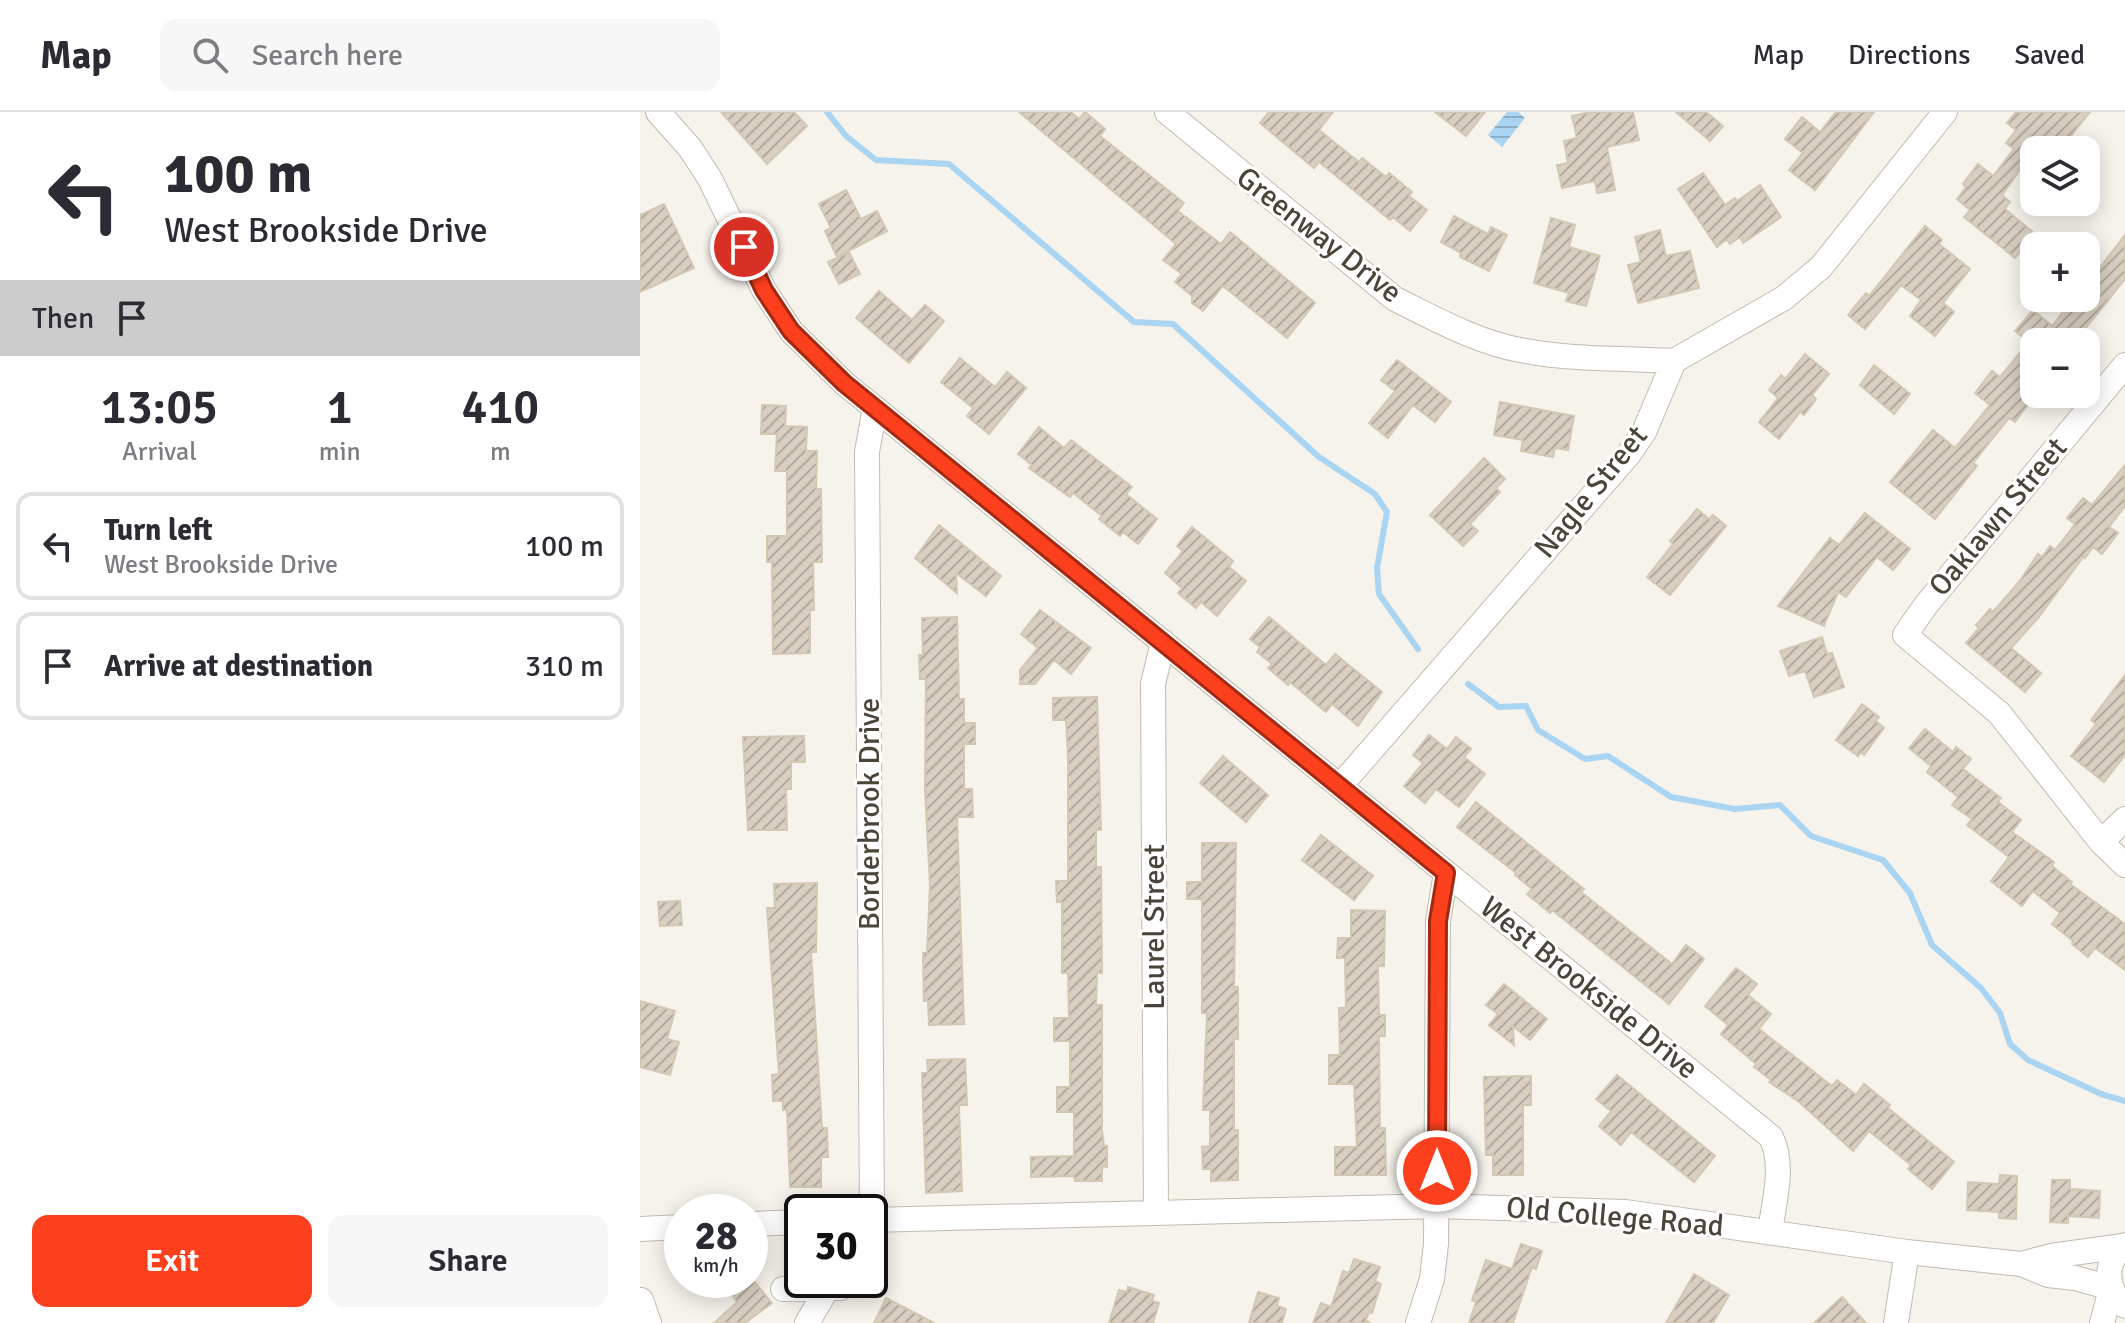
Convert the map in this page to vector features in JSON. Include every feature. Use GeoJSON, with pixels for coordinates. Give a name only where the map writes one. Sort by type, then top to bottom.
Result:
{"type":"FeatureCollection","features":[{"type":"Feature","properties":{"kind":"street","name":"West Brookside Drive"},"geometry":{"type":"LineString","coordinates":[[658,112],[690,148],[710,179],[764,290],[791,331],[844,383],[1771,1137],[1777,1149],[1778,1164],[1770,1232]]}},
{"type":"Feature","properties":{"kind":"street","name":"Greenway Drive"},"geometry":{"type":"LineString","coordinates":[[1167,112],[1356,269],[1395,299],[1421,312],[1470,335],[1519,350],[1674,361]]}},
{"type":"Feature","properties":{"kind":"street"},"geometry":{"type":"LineString","coordinates":[[1674,361],[1784,298],[1821,267],[1945,112]]}},
{"type":"Feature","properties":{"kind":"street","name":"Nagle Street"},"geometry":{"type":"LineString","coordinates":[[1340,786],[1629,454],[1655,407],[1674,361]]}},
{"type":"Feature","properties":{"kind":"street","name":"Oaklawn Street"},"geometry":{"type":"LineString","coordinates":[[2101,842],[1999,713],[1905,635],[1926,605],[2125,365]]}},
{"type":"Feature","properties":{"kind":"street","name":"Borderbrook Drive"},"geometry":{"type":"LineString","coordinates":[[871,1194],[867,452],[875,408]]}},
{"type":"Feature","properties":{"kind":"street","name":"Laurel Street"},"geometry":{"type":"LineString","coordinates":[[1156,1212],[1153,684],[1163,642]]}},
{"type":"Feature","properties":{"kind":"street"},"geometry":{"type":"LineString","coordinates":[[2125,819],[2101,842],[2125,865]]}},
{"type":"Feature","properties":{"kind":"street"},"geometry":{"type":"LineString","coordinates":[[1418,1323],[1432,1279],[1438,1206],[1438,921],[1446,873]]}},
{"type":"Feature","properties":{"kind":"street","name":"Old College Road"},"geometry":{"type":"LineString","coordinates":[[888,1220],[1438,1206],[1625,1212],[1907,1252],[2021,1264],[2048,1275],[2075,1278],[2116,1294]]}},
{"type":"Feature","properties":{"kind":"street"},"geometry":{"type":"LineString","coordinates":[[640,1229],[664,1228]]}},
{"type":"Feature","properties":{"kind":"street"},"geometry":{"type":"LineString","coordinates":[[2102,1323],[2116,1294],[2110,1265],[2124,1245]]}},
{"type":"Feature","properties":{"kind":"street","name":"Old College Road"},"geometry":{"type":"LineString","coordinates":[[2021,1264],[2051,1256],[2124,1245]]}},
{"type":"Feature","properties":{"kind":"street"},"geometry":{"type":"LineString","coordinates":[[1896,1323],[1907,1252]]}},
{"type":"Feature","properties":{"kind":"street"},"geometry":{"type":"LineString","coordinates":[[640,1288],[640,1300],[649,1323]]}},
{"type":"Feature","properties":{"kind":"street"},"geometry":{"type":"LineString","coordinates":[[807,1323],[822,1298]]}},
{"type":"Feature","properties":{"kind":"water"},"geometry":{"type":"Polygon","coordinates":[[[1507,112],[1518,112],[1525,118],[1502,147],[1488,135],[1507,112]]]}},
{"type":"Feature","properties":{"kind":"building"},"geometry":{"type":"Polygon","coordinates":[[[721,112],[794,112],[807,126],[767,164],[721,112]]]}},
{"type":"Feature","properties":{"kind":"building"},"geometry":{"type":"Polygon","coordinates":[[[1019,112],[1071,112],[1079,119],[1085,112],[1105,129],[1100,136],[1184,203],[1178,211],[1221,244],[1230,232],[1315,303],[1287,338],[1223,286],[1203,311],[1192,303],[1192,296],[1175,282],[1182,274],[1163,260],[1176,244],[1019,112]]]}},
{"type":"Feature","properties":{"kind":"building"},"geometry":{"type":"Polygon","coordinates":[[[1269,112],[1333,112],[1319,130],[1359,162],[1362,158],[1386,177],[1389,173],[1412,192],[1409,196],[1427,210],[1410,231],[1393,217],[1390,220],[1319,162],[1314,168],[1260,123],[1269,112]]]}},
{"type":"Feature","properties":{"kind":"building"},"geometry":{"type":"Polygon","coordinates":[[[1435,112],[1485,112],[1466,136],[1435,112]]]}},
{"type":"Feature","properties":{"kind":"building"},"geometry":{"type":"Polygon","coordinates":[[[1591,112],[1633,112],[1639,140],[1607,147],[1615,190],[1597,193],[1595,181],[1562,188],[1557,165],[1568,163],[1564,141],[1577,138],[1572,116],[1591,112]]]}},
{"type":"Feature","properties":{"kind":"building"},"geometry":{"type":"Polygon","coordinates":[[[1676,112],[1706,112],[1723,126],[1710,141],[1676,112]]]}},
{"type":"Feature","properties":{"kind":"building"},"geometry":{"type":"Polygon","coordinates":[[[1836,112],[1874,112],[1815,190],[1789,170],[1803,153],[1785,139],[1802,117],[1820,132],[1836,112]]]}},
{"type":"Feature","properties":{"kind":"building"},"geometry":{"type":"Polygon","coordinates":[[[2016,112],[2090,112],[2071,136],[2020,136],[2020,170],[2002,195],[2010,202],[2005,209],[2033,232],[2020,232],[2020,252],[2015,258],[1964,217],[1970,210],[1957,199],[1966,187],[1963,184],[1978,164],[1993,176],[2014,149],[2006,143],[2016,130],[2007,123],[2016,112]]]}},
{"type":"Feature","properties":{"kind":"building"},"geometry":{"type":"Polygon","coordinates":[[[1703,173],[1725,205],[1735,198],[1737,201],[1760,185],[1781,217],[1743,243],[1740,237],[1730,244],[1727,239],[1717,247],[1678,189],[1703,173]]]}},
{"type":"Feature","properties":{"kind":"building"},"geometry":{"type":"Polygon","coordinates":[[[846,190],[861,219],[877,211],[887,231],[837,257],[825,231],[831,228],[819,204],[846,190]]]}},
{"type":"Feature","properties":{"kind":"building"},"geometry":{"type":"Polygon","coordinates":[[[664,204],[694,268],[640,292],[640,215],[664,204]]]}},
{"type":"Feature","properties":{"kind":"building"},"geometry":{"type":"Polygon","coordinates":[[[1454,216],[1488,234],[1491,227],[1507,235],[1489,271],[1460,257],[1461,253],[1441,242],[1454,216]]]}},
{"type":"Feature","properties":{"kind":"building"},"geometry":{"type":"Polygon","coordinates":[[[1551,218],[1575,225],[1569,247],[1600,256],[1586,306],[1566,301],[1569,293],[1534,283],[1551,218]]]}},
{"type":"Feature","properties":{"kind":"building"},"geometry":{"type":"Polygon","coordinates":[[[1925,226],[1942,240],[1939,244],[1970,269],[1943,303],[1954,312],[1935,336],[1910,316],[1921,300],[1901,285],[1865,329],[1848,315],[1866,293],[1869,296],[1925,226]]]}},
{"type":"Feature","properties":{"kind":"building"},"geometry":{"type":"Polygon","coordinates":[[[1660,230],[1666,256],[1690,251],[1699,288],[1638,303],[1628,265],[1641,262],[1635,237],[1660,230]]]}},
{"type":"Feature","properties":{"kind":"building"},"geometry":{"type":"Polygon","coordinates":[[[2125,235],[2125,279],[2100,310],[2100,268],[2125,235]]]}},
{"type":"Feature","properties":{"kind":"building"},"geometry":{"type":"Polygon","coordinates":[[[849,252],[860,274],[839,284],[828,262],[849,252]]]}},
{"type":"Feature","properties":{"kind":"building"},"geometry":{"type":"Polygon","coordinates":[[[879,291],[912,320],[925,305],[944,321],[909,363],[856,318],[879,291]]]}},
{"type":"Feature","properties":{"kind":"building"},"geometry":{"type":"Polygon","coordinates":[[[2031,312],[2052,326],[2063,312],[2099,312],[2086,328],[2020,328],[2020,335],[2015,331],[2031,312]]]}},
{"type":"Feature","properties":{"kind":"building"},"geometry":{"type":"Polygon","coordinates":[[[2020,353],[2020,408],[2026,408],[2015,422],[2009,418],[1973,463],[1977,466],[1935,519],[1890,482],[1933,430],[1955,448],[1990,405],[1975,393],[1992,371],[2000,377],[2020,353]]]}},
{"type":"Feature","properties":{"kind":"building"},"geometry":{"type":"Polygon","coordinates":[[[1805,354],[1829,374],[1812,395],[1816,399],[1804,415],[1800,412],[1779,439],[1759,422],[1778,398],[1769,390],[1781,375],[1785,379],[1805,354]]]}},
{"type":"Feature","properties":{"kind":"building"},"geometry":{"type":"Polygon","coordinates":[[[960,358],[995,387],[1007,372],[1026,388],[989,434],[967,416],[973,408],[941,382],[960,358]]]}},
{"type":"Feature","properties":{"kind":"building"},"geometry":{"type":"Polygon","coordinates":[[[1397,360],[1451,402],[1435,422],[1413,405],[1388,438],[1369,423],[1395,391],[1381,380],[1397,360]]]}},
{"type":"Feature","properties":{"kind":"building"},"geometry":{"type":"Polygon","coordinates":[[[1874,365],[1910,394],[1894,414],[1860,385],[1874,365]]]}},
{"type":"Feature","properties":{"kind":"building"},"geometry":{"type":"Polygon","coordinates":[[[1500,402],[1574,416],[1568,450],[1555,448],[1553,457],[1521,451],[1523,440],[1494,435],[1500,402]]]}},
{"type":"Feature","properties":{"kind":"building"},"geometry":{"type":"Polygon","coordinates":[[[762,405],[786,406],[785,426],[807,427],[806,451],[817,451],[816,489],[821,489],[822,562],[813,562],[814,610],[810,610],[810,653],[773,654],[772,562],[767,562],[767,536],[787,536],[787,471],[775,471],[777,434],[761,434],[762,405]]]}},
{"type":"Feature","properties":{"kind":"building"},"geometry":{"type":"Polygon","coordinates":[[[1039,427],[1064,448],[1071,440],[1132,487],[1126,494],[1157,519],[1138,544],[1123,532],[1120,536],[1099,519],[1102,516],[1073,493],[1070,497],[1029,468],[1032,465],[1018,454],[1039,427]]]}},
{"type":"Feature","properties":{"kind":"building"},"geometry":{"type":"Polygon","coordinates":[[[1484,458],[1505,479],[1496,488],[1500,492],[1470,524],[1478,531],[1463,546],[1430,515],[1484,458]]]}},
{"type":"Feature","properties":{"kind":"building"},"geometry":{"type":"Polygon","coordinates":[[[2125,465],[2125,506],[2109,527],[2118,533],[2102,554],[2093,547],[2084,556],[2038,618],[2011,648],[2041,673],[2025,692],[1966,643],[1979,628],[1976,625],[1990,609],[1993,612],[2038,554],[2042,557],[2050,546],[2055,550],[2075,524],[2067,518],[2083,498],[2092,505],[2125,465]]]}},
{"type":"Feature","properties":{"kind":"building"},"geometry":{"type":"Polygon","coordinates":[[[1697,509],[1709,519],[1713,515],[1726,526],[1670,595],[1647,577],[1673,544],[1670,541],[1697,509]]]}},
{"type":"Feature","properties":{"kind":"building"},"geometry":{"type":"Polygon","coordinates":[[[1865,513],[1910,549],[1893,570],[1877,557],[1846,597],[1838,592],[1824,626],[1778,606],[1830,538],[1839,545],[1865,513]]]}},
{"type":"Feature","properties":{"kind":"building"},"geometry":{"type":"Polygon","coordinates":[[[939,525],[1001,576],[986,596],[956,573],[957,593],[915,558],[939,525]]]}},
{"type":"Feature","properties":{"kind":"building"},"geometry":{"type":"Polygon","coordinates":[[[1192,527],[1233,561],[1229,567],[1246,581],[1217,616],[1201,602],[1196,608],[1178,593],[1182,588],[1165,573],[1183,551],[1177,546],[1192,527]]]}},
{"type":"Feature","properties":{"kind":"building"},"geometry":{"type":"Polygon","coordinates":[[[1040,610],[1091,648],[1071,674],[1054,660],[1035,684],[1020,684],[1020,670],[1038,648],[1021,634],[1040,610]]]}},
{"type":"Feature","properties":{"kind":"building"},"geometry":{"type":"Polygon","coordinates":[[[957,617],[959,699],[964,699],[964,723],[975,723],[975,744],[964,744],[964,789],[972,789],[973,817],[957,817],[964,1024],[929,1025],[928,1001],[924,1001],[923,953],[927,953],[930,884],[925,790],[926,679],[920,679],[919,655],[923,655],[922,618],[957,617]]]}},
{"type":"Feature","properties":{"kind":"building"},"geometry":{"type":"Polygon","coordinates":[[[1269,617],[1326,665],[1335,654],[1382,692],[1358,726],[1332,704],[1326,712],[1268,668],[1272,664],[1257,652],[1260,647],[1250,639],[1269,617]]]}},
{"type":"Feature","properties":{"kind":"building"},"geometry":{"type":"Polygon","coordinates":[[[1822,637],[1827,654],[1832,653],[1844,687],[1814,697],[1805,671],[1789,676],[1780,651],[1822,637]]]}},
{"type":"Feature","properties":{"kind":"building"},"geometry":{"type":"Polygon","coordinates":[[[2125,675],[2125,755],[2104,782],[2071,756],[2096,724],[2091,720],[2125,675]]]}},
{"type":"Feature","properties":{"kind":"building"},"geometry":{"type":"Polygon","coordinates":[[[1097,697],[1101,830],[1096,830],[1096,867],[1101,867],[1102,973],[1097,973],[1096,1005],[1102,1005],[1102,1131],[1104,1146],[1107,1146],[1107,1167],[1102,1166],[1102,1181],[1075,1181],[1074,1176],[1031,1177],[1031,1157],[1074,1156],[1074,1112],[1057,1112],[1057,1087],[1070,1087],[1070,1041],[1054,1041],[1054,1018],[1069,1018],[1068,973],[1062,973],[1062,902],[1057,902],[1056,881],[1068,881],[1068,757],[1066,720],[1053,720],[1053,698],[1097,697]]]}},
{"type":"Feature","properties":{"kind":"building"},"geometry":{"type":"Polygon","coordinates":[[[1862,704],[1879,717],[1876,721],[1884,728],[1864,755],[1861,752],[1858,756],[1836,740],[1862,704]]]}},
{"type":"Feature","properties":{"kind":"building"},"geometry":{"type":"Polygon","coordinates":[[[1925,729],[1953,752],[1956,747],[1971,759],[1963,769],[2001,798],[1998,802],[2021,820],[2012,832],[2054,862],[2052,866],[2072,882],[2070,884],[2125,924],[2125,970],[2095,948],[2088,957],[2072,944],[2073,941],[2052,924],[2060,913],[2033,891],[2022,906],[1991,881],[2009,857],[1967,825],[1972,819],[1952,805],[1958,797],[1927,772],[1931,766],[1909,748],[1925,729]]]}},
{"type":"Feature","properties":{"kind":"building"},"geometry":{"type":"Polygon","coordinates":[[[1429,735],[1447,749],[1456,737],[1471,749],[1464,757],[1485,774],[1459,807],[1436,789],[1425,803],[1404,786],[1423,763],[1413,755],[1429,735]]]}},
{"type":"Feature","properties":{"kind":"building"},"geometry":{"type":"Polygon","coordinates":[[[804,736],[805,762],[791,762],[791,789],[786,789],[787,830],[748,830],[743,737],[804,736]]]}},
{"type":"Feature","properties":{"kind":"building"},"geometry":{"type":"Polygon","coordinates":[[[1223,756],[1268,795],[1246,822],[1200,783],[1223,756]]]}},
{"type":"Feature","properties":{"kind":"building"},"geometry":{"type":"Polygon","coordinates":[[[1476,802],[1584,889],[1581,892],[1672,964],[1686,945],[1704,959],[1669,1004],[1552,910],[1550,913],[1527,894],[1532,889],[1516,873],[1457,827],[1476,802]]]}},
{"type":"Feature","properties":{"kind":"building"},"geometry":{"type":"Polygon","coordinates":[[[1321,835],[1373,876],[1354,900],[1302,860],[1321,835]]]}},
{"type":"Feature","properties":{"kind":"building"},"geometry":{"type":"Polygon","coordinates":[[[1202,843],[1236,843],[1234,987],[1238,987],[1238,1039],[1234,1039],[1234,1130],[1238,1130],[1238,1180],[1211,1181],[1211,1169],[1203,1169],[1202,1147],[1210,1146],[1210,1110],[1203,1110],[1207,1013],[1202,1013],[1202,899],[1187,899],[1187,882],[1202,882],[1202,843]]]}},
{"type":"Feature","properties":{"kind":"building"},"geometry":{"type":"Polygon","coordinates":[[[817,883],[816,952],[811,952],[822,1128],[827,1128],[828,1157],[821,1157],[821,1187],[790,1187],[787,1110],[783,1110],[783,1101],[773,1101],[772,1075],[779,1074],[767,908],[775,908],[774,884],[817,883]]]}},
{"type":"Feature","properties":{"kind":"building"},"geometry":{"type":"Polygon","coordinates":[[[680,901],[682,925],[660,926],[658,902],[680,901]]]}},
{"type":"Feature","properties":{"kind":"building"},"geometry":{"type":"Polygon","coordinates":[[[1351,910],[1385,911],[1384,966],[1378,966],[1379,1015],[1385,1015],[1385,1036],[1379,1036],[1380,1128],[1385,1128],[1386,1175],[1335,1175],[1335,1147],[1357,1147],[1354,1084],[1329,1084],[1329,1055],[1340,1055],[1339,1008],[1346,1008],[1345,958],[1337,958],[1338,938],[1351,938],[1351,910]]]}},
{"type":"Feature","properties":{"kind":"building"},"geometry":{"type":"Polygon","coordinates":[[[1736,968],[1757,984],[1748,995],[1771,1014],[1759,1029],[1832,1086],[1837,1080],[1856,1095],[1864,1084],[1890,1105],[1888,1108],[1954,1162],[1932,1189],[1908,1169],[1911,1165],[1869,1131],[1853,1151],[1798,1101],[1769,1082],[1771,1080],[1754,1067],[1756,1064],[1721,1034],[1728,1025],[1705,1006],[1736,968]]]}},
{"type":"Feature","properties":{"kind":"building"},"geometry":{"type":"Polygon","coordinates":[[[1504,984],[1547,1019],[1530,1040],[1513,1026],[1514,1045],[1489,1025],[1498,1014],[1486,1005],[1504,984]]]}},
{"type":"Feature","properties":{"kind":"building"},"geometry":{"type":"Polygon","coordinates":[[[640,1001],[675,1011],[667,1039],[679,1042],[670,1075],[640,1067],[640,1001]]]}},
{"type":"Feature","properties":{"kind":"building"},"geometry":{"type":"Polygon","coordinates":[[[965,1059],[967,1105],[959,1105],[962,1191],[926,1193],[922,1073],[928,1073],[927,1060],[965,1059]]]}},
{"type":"Feature","properties":{"kind":"building"},"geometry":{"type":"Polygon","coordinates":[[[1617,1075],[1715,1156],[1694,1182],[1631,1132],[1621,1145],[1599,1126],[1611,1111],[1596,1099],[1617,1075]]]}},
{"type":"Feature","properties":{"kind":"building"},"geometry":{"type":"Polygon","coordinates":[[[1531,1076],[1531,1105],[1523,1105],[1523,1175],[1493,1175],[1493,1155],[1486,1155],[1484,1077],[1531,1076]]]}},
{"type":"Feature","properties":{"kind":"building"},"geometry":{"type":"Polygon","coordinates":[[[2000,1175],[2017,1176],[2016,1219],[1999,1218],[1999,1212],[1967,1210],[1968,1182],[1999,1184],[2000,1175]]]}},
{"type":"Feature","properties":{"kind":"building"},"geometry":{"type":"Polygon","coordinates":[[[2052,1180],[2070,1180],[2070,1189],[2100,1191],[2099,1218],[2068,1216],[2068,1223],[2050,1222],[2052,1180]]]}},
{"type":"Feature","properties":{"kind":"building"},"geometry":{"type":"Polygon","coordinates":[[[1521,1244],[1542,1251],[1536,1269],[1532,1267],[1513,1323],[1469,1323],[1476,1302],[1472,1300],[1486,1260],[1512,1269],[1521,1244]]]}},
{"type":"Feature","properties":{"kind":"building"},"geometry":{"type":"Polygon","coordinates":[[[1354,1259],[1380,1267],[1375,1281],[1381,1284],[1372,1313],[1369,1312],[1366,1320],[1370,1323],[1313,1323],[1321,1303],[1331,1307],[1343,1271],[1349,1273],[1354,1259]]]}},
{"type":"Feature","properties":{"kind":"building"},"geometry":{"type":"Polygon","coordinates":[[[1694,1274],[1729,1295],[1713,1323],[1666,1323],[1694,1274]]]}},
{"type":"Feature","properties":{"kind":"building"},"geometry":{"type":"Polygon","coordinates":[[[1128,1287],[1154,1295],[1152,1301],[1159,1303],[1153,1323],[1109,1323],[1119,1290],[1127,1292],[1128,1287]]]}},
{"type":"Feature","properties":{"kind":"building"},"geometry":{"type":"Polygon","coordinates":[[[1258,1292],[1279,1298],[1277,1306],[1286,1309],[1282,1323],[1249,1323],[1258,1292]]]}},
{"type":"Feature","properties":{"kind":"building"},"geometry":{"type":"Polygon","coordinates":[[[1842,1297],[1866,1323],[1814,1323],[1842,1297]]]}},
{"type":"Feature","properties":{"kind":"building"},"geometry":{"type":"Polygon","coordinates":[[[734,1298],[768,1298],[772,1303],[745,1323],[714,1323],[737,1302],[734,1298]]]}},
{"type":"Feature","properties":{"kind":"building"},"geometry":{"type":"Polygon","coordinates":[[[886,1298],[934,1323],[874,1323],[886,1298]]]}},
{"type":"Feature","properties":{"kind":"waterway"},"geometry":{"type":"LineString","coordinates":[[827,112],[846,136],[876,160],[949,164],[1134,322],[1173,324],[1319,457],[1375,494],[1387,512],[1377,568],[1379,594],[1418,649]]}},
{"type":"Feature","properties":{"kind":"waterway"},"geometry":{"type":"LineString","coordinates":[[1468,684],[1499,707],[1526,706],[1538,730],[1585,759],[1608,756],[1671,797],[1735,809],[1780,805],[1811,836],[1883,860],[1910,893],[1932,945],[1981,988],[2000,1013],[2010,1044],[2028,1060],[2101,1094],[2125,1101]]}},
{"type":"Feature","properties":{"kind":"route"},"geometry":{"type":"LineString","coordinates":[[744,247],[764,290],[791,331],[844,383],[1446,873],[1438,921],[1437,1171]]}}]}
